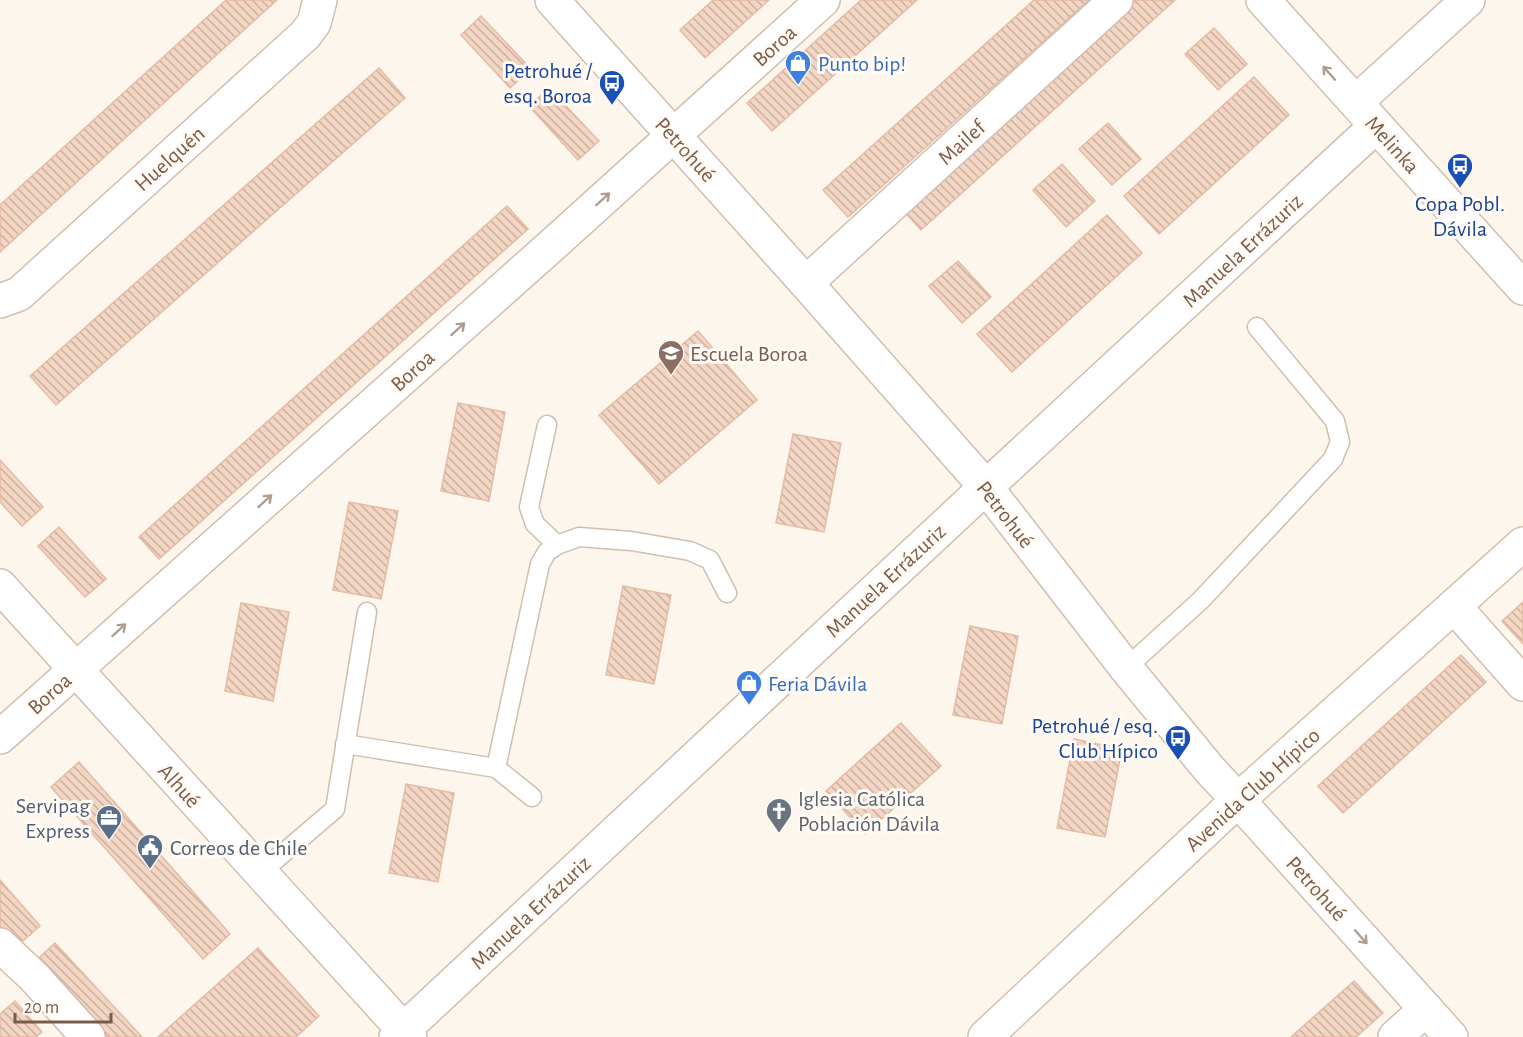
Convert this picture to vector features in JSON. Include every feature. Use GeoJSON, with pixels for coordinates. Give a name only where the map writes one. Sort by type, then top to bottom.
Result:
{"type":"FeatureCollection","features":[{"type":"Feature","properties":{"kind":"street","name":"Huelquén"},"geometry":{"type":"LineString","coordinates":[[0,301],[19,294],[305,34],[314,23],[320,0]]}},
{"type":"Feature","properties":{"kind":"street","name":"Petrohué"},"geometry":{"type":"LineString","coordinates":[[552,0],[986,487],[1126,668],[1210,770],[1436,1027]]}},
{"type":"Feature","properties":{"kind":"street","name":"Boroa"},"geometry":{"type":"LineString","coordinates":[[0,737],[674,136],[823,0]]}},
{"type":"Feature","properties":{"kind":"street","name":"Mailef"},"geometry":{"type":"LineString","coordinates":[[806,283],[1116,0]]}},
{"type":"Feature","properties":{"kind":"street","name":"Melinka"},"geometry":{"type":"LineString","coordinates":[[1263,0],[1523,288]]}},
{"type":"Feature","properties":{"kind":"street","name":"Manuela Errázuriz"},"geometry":{"type":"LineString","coordinates":[[403,1035],[986,487],[1366,114],[1468,0]]}},
{"type":"Feature","properties":{"kind":"street","name":"Avenida Club Hípico"},"geometry":{"type":"LineString","coordinates":[[988,1036],[1238,800],[1523,544]]}},
{"type":"Feature","properties":{"kind":"street","name":"Alhué"},"geometry":{"type":"LineString","coordinates":[[0,586],[403,1035]]}},
{"type":"Feature","properties":{"kind":"street"},"geometry":{"type":"LineString","coordinates":[[1454,606],[1523,684]]}},
{"type":"Feature","properties":{"kind":"street"},"geometry":{"type":"LineString","coordinates":[[0,945],[34,977],[88,1037]]}},
{"type":"Feature","properties":{"kind":"street"},"geometry":{"type":"LineString","coordinates":[[1395,1037],[1436,1027]]}},
{"type":"Feature","properties":{"kind":"lane"},"geometry":{"type":"LineString","coordinates":[[1126,668],[1209,592],[1333,459],[1340,442],[1335,421],[1257,327]]}},
{"type":"Feature","properties":{"kind":"lane"},"geometry":{"type":"LineString","coordinates":[[547,425],[530,507],[535,524],[557,545]]}},
{"type":"Feature","properties":{"kind":"lane"},"geometry":{"type":"LineString","coordinates":[[496,768],[540,564],[547,552],[557,545],[579,537],[631,541],[690,551],[710,560],[727,593]]}},
{"type":"Feature","properties":{"kind":"lane"},"geometry":{"type":"LineString","coordinates":[[260,873],[335,809],[367,612]]}},
{"type":"Feature","properties":{"kind":"lane"},"geometry":{"type":"LineString","coordinates":[[345,744],[496,768],[532,798]]}},
{"type":"Feature","properties":{"kind":"building"},"geometry":{"type":"Polygon","coordinates":[[[226,0],[277,0],[0,252],[0,205],[226,0]]]}},
{"type":"Feature","properties":{"kind":"building"},"geometry":{"type":"Polygon","coordinates":[[[713,0],[769,0],[705,58],[680,30],[713,0]]]}},
{"type":"Feature","properties":{"kind":"building"},"geometry":{"type":"Polygon","coordinates":[[[861,0],[917,0],[772,131],[747,103],[861,0]]]}},
{"type":"Feature","properties":{"kind":"building"},"geometry":{"type":"Polygon","coordinates":[[[1034,0],[1089,0],[848,217],[823,190],[1034,0]]]}},
{"type":"Feature","properties":{"kind":"building"},"geometry":{"type":"Polygon","coordinates":[[[1127,0],[1175,0],[921,230],[899,206],[1127,0]]]}},
{"type":"Feature","properties":{"kind":"building"},"geometry":{"type":"Polygon","coordinates":[[[481,16],[531,69],[510,88],[461,35],[481,16]]]}},
{"type":"Feature","properties":{"kind":"building"},"geometry":{"type":"Polygon","coordinates":[[[1214,28],[1247,64],[1218,90],[1185,54],[1214,28]]]}},
{"type":"Feature","properties":{"kind":"building"},"geometry":{"type":"Polygon","coordinates":[[[379,68],[405,98],[56,405],[30,376],[379,68]]]}},
{"type":"Feature","properties":{"kind":"building"},"geometry":{"type":"Polygon","coordinates":[[[1254,77],[1289,115],[1159,234],[1124,196],[1254,77]]]}},
{"type":"Feature","properties":{"kind":"building"},"geometry":{"type":"Polygon","coordinates":[[[549,88],[599,141],[578,160],[529,106],[549,88]]]}},
{"type":"Feature","properties":{"kind":"building"},"geometry":{"type":"Polygon","coordinates":[[[1108,123],[1141,159],[1112,185],[1079,149],[1108,123]]]}},
{"type":"Feature","properties":{"kind":"building"},"geometry":{"type":"Polygon","coordinates":[[[1062,164],[1095,201],[1066,227],[1033,190],[1062,164]]]}},
{"type":"Feature","properties":{"kind":"building"},"geometry":{"type":"Polygon","coordinates":[[[507,206],[528,229],[159,559],[139,537],[507,206]]]}},
{"type":"Feature","properties":{"kind":"building"},"geometry":{"type":"Polygon","coordinates":[[[1107,215],[1142,253],[1012,372],[977,334],[1107,215]]]}},
{"type":"Feature","properties":{"kind":"building"},"geometry":{"type":"Polygon","coordinates":[[[958,261],[991,297],[962,323],[929,286],[958,261]]]}},
{"type":"Feature","properties":{"kind":"building"},"geometry":{"type":"Polygon","coordinates":[[[698,331],[757,400],[659,484],[599,415],[698,331]]]}},
{"type":"Feature","properties":{"kind":"building"},"geometry":{"type":"Polygon","coordinates":[[[458,403],[505,412],[489,501],[441,491],[458,403]]]}},
{"type":"Feature","properties":{"kind":"building"},"geometry":{"type":"Polygon","coordinates":[[[793,434],[841,443],[824,532],[776,523],[793,434]]]}},
{"type":"Feature","properties":{"kind":"building"},"geometry":{"type":"Polygon","coordinates":[[[0,460],[43,507],[22,526],[0,502],[0,460]]]}},
{"type":"Feature","properties":{"kind":"building"},"geometry":{"type":"Polygon","coordinates":[[[349,502],[398,511],[381,599],[333,590],[349,502]]]}},
{"type":"Feature","properties":{"kind":"building"},"geometry":{"type":"Polygon","coordinates":[[[59,527],[106,579],[85,597],[38,546],[59,527]]]}},
{"type":"Feature","properties":{"kind":"building"},"geometry":{"type":"Polygon","coordinates":[[[623,586],[671,595],[654,684],[606,675],[623,586]]]}},
{"type":"Feature","properties":{"kind":"building"},"geometry":{"type":"Polygon","coordinates":[[[1523,602],[1523,644],[1502,621],[1523,602]]]}},
{"type":"Feature","properties":{"kind":"building"},"geometry":{"type":"Polygon","coordinates":[[[241,603],[289,612],[273,701],[225,691],[241,603]]]}},
{"type":"Feature","properties":{"kind":"building"},"geometry":{"type":"Polygon","coordinates":[[[970,626],[1018,636],[1002,724],[953,715],[970,626]]]}},
{"type":"Feature","properties":{"kind":"building"},"geometry":{"type":"Polygon","coordinates":[[[1461,655],[1486,682],[1343,813],[1318,786],[1461,655]]]}},
{"type":"Feature","properties":{"kind":"building"},"geometry":{"type":"Polygon","coordinates":[[[901,723],[941,766],[865,834],[826,791],[901,723]]]}},
{"type":"Feature","properties":{"kind":"building"},"geometry":{"type":"Polygon","coordinates":[[[1074,739],[1122,749],[1105,837],[1057,828],[1074,739]]]}},
{"type":"Feature","properties":{"kind":"building"},"geometry":{"type":"Polygon","coordinates":[[[79,762],[230,934],[203,959],[51,787],[79,762]]]}},
{"type":"Feature","properties":{"kind":"building"},"geometry":{"type":"Polygon","coordinates":[[[406,784],[454,793],[438,882],[389,873],[406,784]]]}},
{"type":"Feature","properties":{"kind":"building"},"geometry":{"type":"Polygon","coordinates":[[[0,880],[40,926],[16,947],[0,929],[0,880]]]}},
{"type":"Feature","properties":{"kind":"building"},"geometry":{"type":"Polygon","coordinates":[[[55,943],[142,1037],[96,1037],[30,966],[55,943]]]}},
{"type":"Feature","properties":{"kind":"building"},"geometry":{"type":"Polygon","coordinates":[[[258,948],[319,1016],[296,1037],[158,1037],[258,948]]]}},
{"type":"Feature","properties":{"kind":"building"},"geometry":{"type":"Polygon","coordinates":[[[1354,981],[1383,1013],[1356,1037],[1291,1037],[1354,981]]]}},
{"type":"Feature","properties":{"kind":"building"},"geometry":{"type":"Polygon","coordinates":[[[15,1001],[42,1032],[36,1037],[0,1037],[0,1014],[15,1001]]]}},
{"type":"Feature","properties":{"kind":"place","name":"Punto bip!"},"geometry":{"type":"Point","coordinates":[798,86]}},
{"type":"Feature","properties":{"kind":"place","name":"Petrohué / esq. Boroa"},"geometry":{"type":"Point","coordinates":[612,106]}},
{"type":"Feature","properties":{"kind":"place","name":"Copa Pobl. Dávila"},"geometry":{"type":"Point","coordinates":[1460,189]}},
{"type":"Feature","properties":{"kind":"place","name":"Escuela Boroa"},"geometry":{"type":"Point","coordinates":[671,376]}},
{"type":"Feature","properties":{"kind":"place","name":"Feria Dávila"},"geometry":{"type":"Point","coordinates":[749,706]}},
{"type":"Feature","properties":{"kind":"place","name":"Petrohué / esq. Club Hípico"},"geometry":{"type":"Point","coordinates":[1178,761]}},
{"type":"Feature","properties":{"kind":"place","name":"Iglesia Católica Población Dávila"},"geometry":{"type":"Point","coordinates":[779,834]}},
{"type":"Feature","properties":{"kind":"place","name":"Servipag Express"},"geometry":{"type":"Point","coordinates":[109,841]}},
{"type":"Feature","properties":{"kind":"place","name":"Correos de Chile"},"geometry":{"type":"Point","coordinates":[150,870]}}]}
